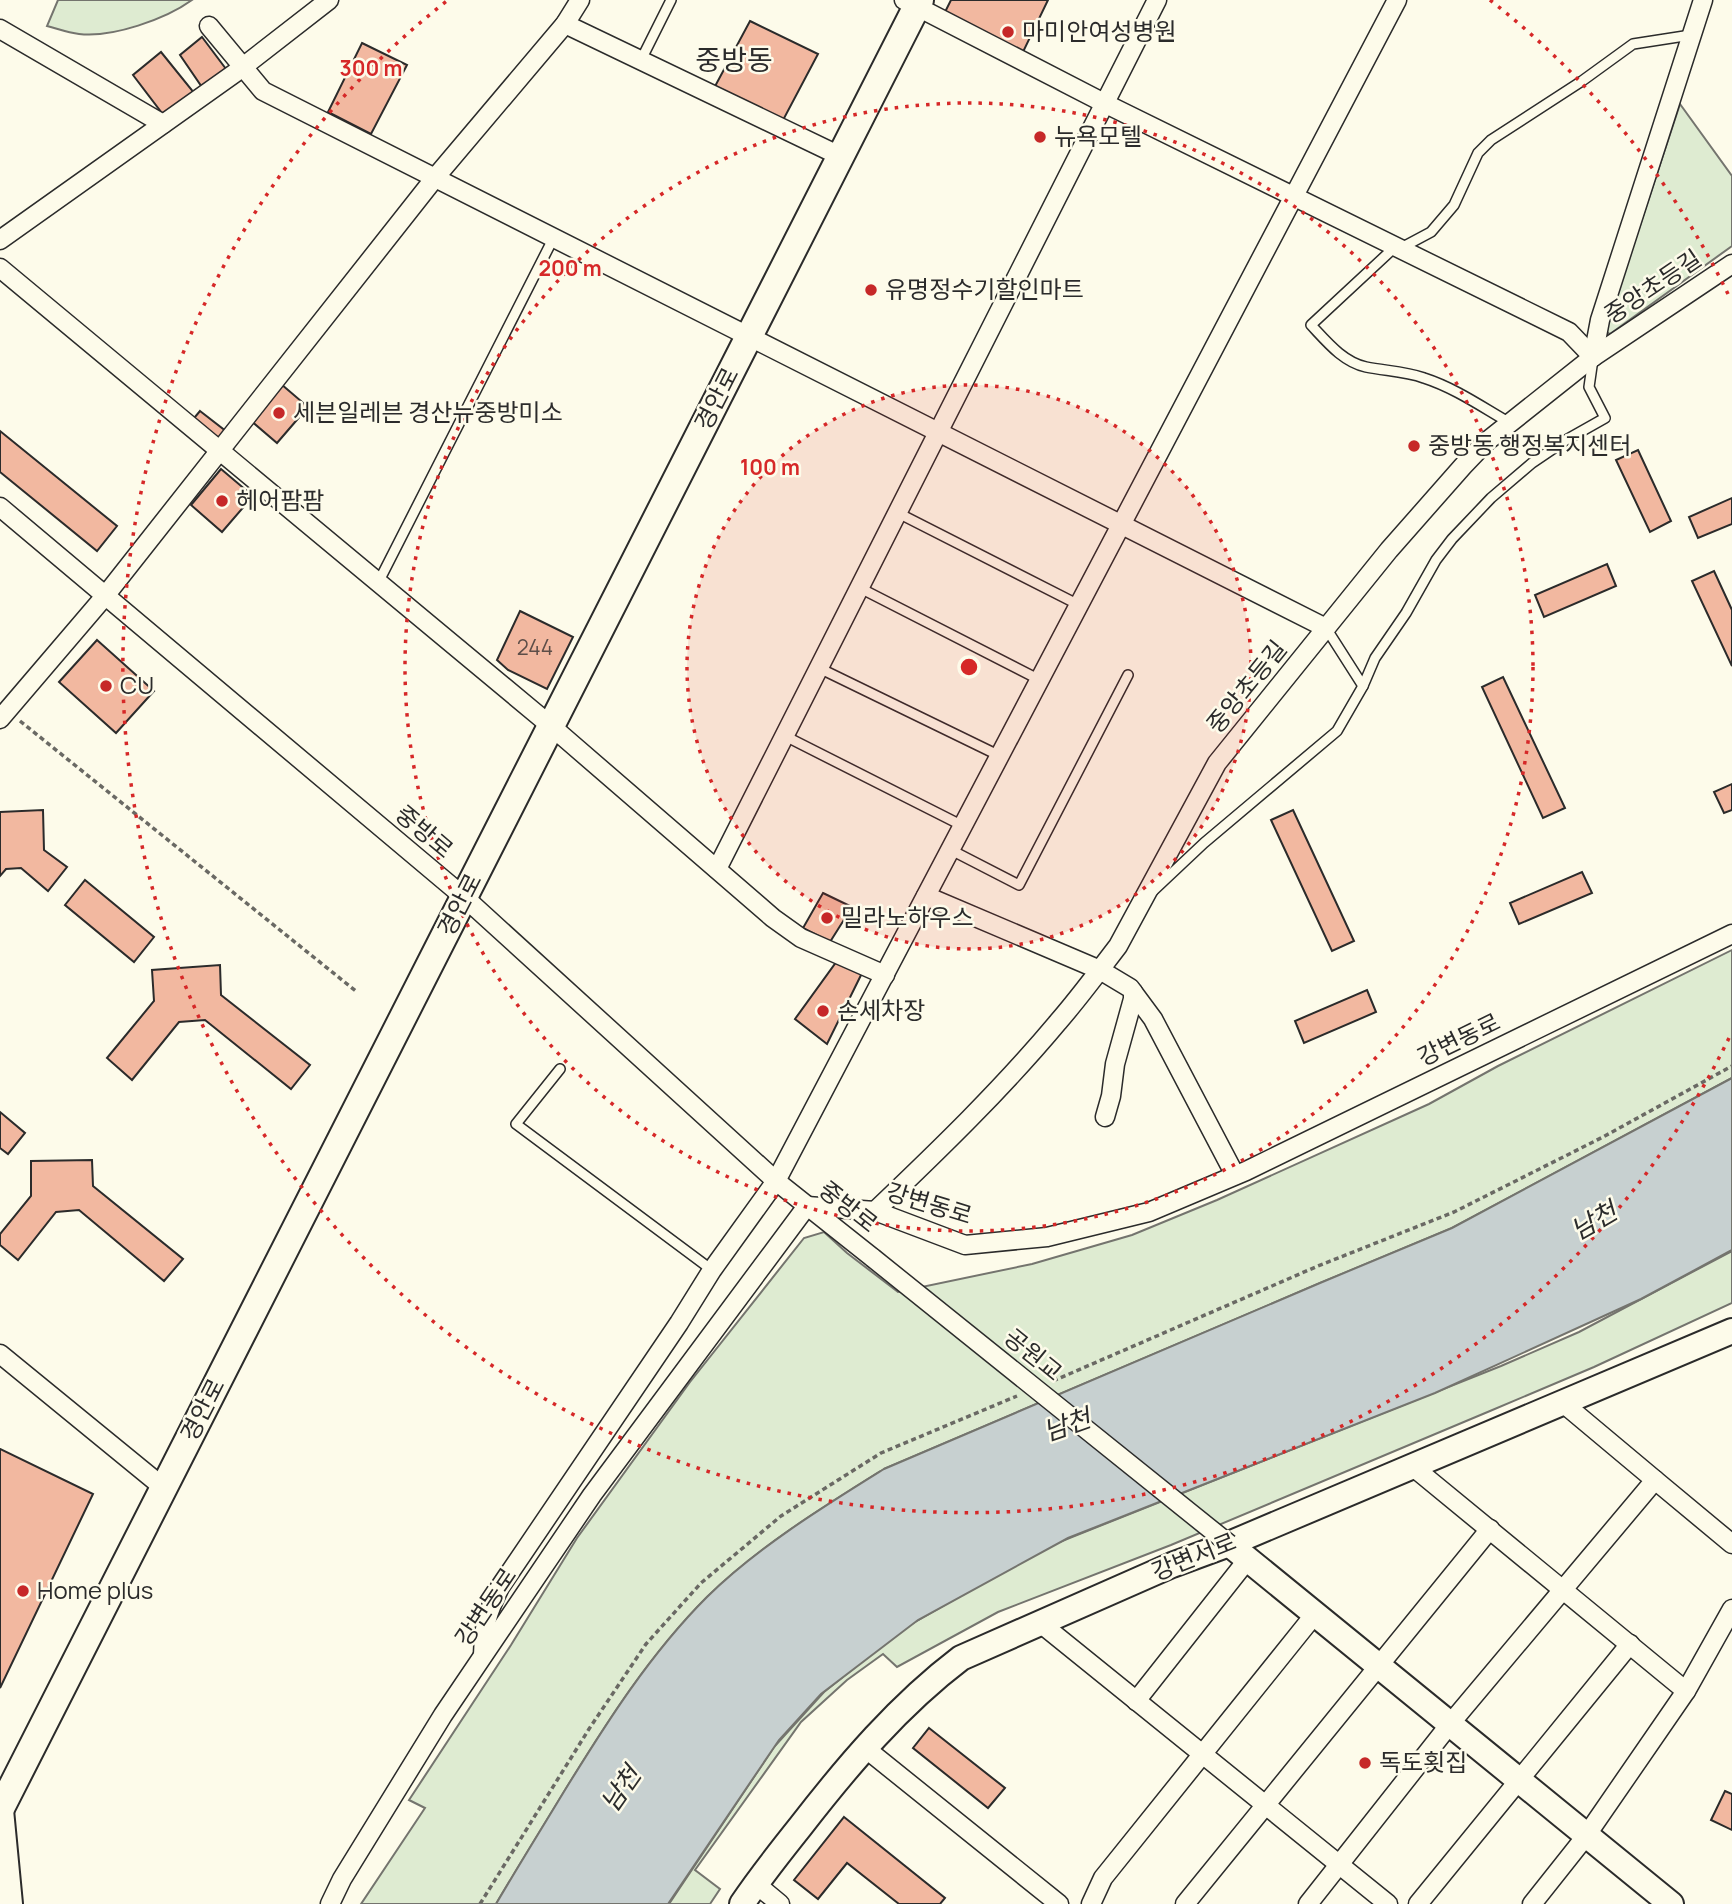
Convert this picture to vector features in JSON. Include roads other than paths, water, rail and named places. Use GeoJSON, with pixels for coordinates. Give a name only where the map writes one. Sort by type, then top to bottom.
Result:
{"type":"FeatureCollection","features":[{"type":"Feature","properties":{"kind":"main road","name":"경안로"},"geometry":{"type":"LineString","coordinates":[[0,1810],[840,156],[914,2]]}},
{"type":"Feature","properties":{"kind":"main road"},"geometry":{"type":"LineString","coordinates":[[0,1810],[9,1904]]}},
{"type":"Feature","properties":{"kind":"street"},"geometry":{"type":"LineString","coordinates":[[0,240],[242,67],[329,0]]}},
{"type":"Feature","properties":{"kind":"street"},"geometry":{"type":"LineString","coordinates":[[0,719],[105,596],[435,179],[565,24],[580,0]]}},
{"type":"Feature","properties":{"kind":"street"},"geometry":{"type":"LineString","coordinates":[[717,869],[1157,0]]}},
{"type":"Feature","properties":{"kind":"street"},"geometry":{"type":"LineString","coordinates":[[483,1655],[487,1614],[500,1587],[680,1323],[712,1270],[776,1181],[1397,0]]}},
{"type":"Feature","properties":{"kind":"street"},"geometry":{"type":"LineString","coordinates":[[1593,357],[1600,320],[1703,0]]}},
{"type":"Feature","properties":{"kind":"street"},"geometry":{"type":"LineString","coordinates":[[914,2],[1106,104],[1569,332],[1593,357]]}},
{"type":"Feature","properties":{"kind":"street"},"geometry":{"type":"LineString","coordinates":[[565,24],[840,156]]}},
{"type":"Feature","properties":{"kind":"street"},"geometry":{"type":"LineString","coordinates":[[209,26],[264,91],[1326,628]]}},
{"type":"Feature","properties":{"kind":"street"},"geometry":{"type":"LineString","coordinates":[[0,29],[163,124]]}},
{"type":"Feature","properties":{"kind":"street","name":"중앙초등길"},"geometry":{"type":"LineString","coordinates":[[875,1211],[953,1136],[1059,1022],[1118,946],[1217,763],[1389,550],[1463,466],[1486,442],[1593,357],[1732,264]]}},
{"type":"Feature","properties":{"kind":"street"},"geometry":{"type":"LineString","coordinates":[[0,268],[551,726],[786,928],[801,938],[885,975]]}},
{"type":"Feature","properties":{"kind":"street","name":"중방로"},"geometry":{"type":"LineString","coordinates":[[0,507],[464,897],[776,1181],[873,1258]]}},
{"type":"Feature","properties":{"kind":"street"},"geometry":{"type":"LineString","coordinates":[[926,896],[1100,970],[1133,992],[1153,1019],[1235,1175]]}},
{"type":"Feature","properties":{"kind":"street","name":"강변동로"},"geometry":{"type":"LineString","coordinates":[[330,1904],[378,1820],[483,1655],[608,1473],[807,1206],[875,1211],[965,1245],[1047,1237],[1149,1212],[1235,1175],[1732,934]]}},
{"type":"Feature","properties":{"kind":"street"},"geometry":{"type":"LineString","coordinates":[[1105,1117],[1133,992]]}},
{"type":"Feature","properties":{"kind":"street","name":"공원교"},"geometry":{"type":"LineString","coordinates":[[873,1258],[1238,1551]]}},
{"type":"Feature","properties":{"kind":"street","name":"강변서로"},"geometry":{"type":"LineString","coordinates":[[749,1894],[823,1797],[865,1748],[931,1681],[961,1658],[1172,1565],[1238,1551],[1412,1466],[1728,1338]]}},
{"type":"Feature","properties":{"kind":"street"},"geometry":{"type":"LineString","coordinates":[[0,1354],[164,1488]]}},
{"type":"Feature","properties":{"kind":"street"},"geometry":{"type":"LineString","coordinates":[[1563,1403],[1732,1544]]}},
{"type":"Feature","properties":{"kind":"street"},"geometry":{"type":"LineString","coordinates":[[1412,1466],[1686,1691]]}},
{"type":"Feature","properties":{"kind":"street"},"geometry":{"type":"LineString","coordinates":[[1308,1904],[1450,1724],[1655,1480]]}},
{"type":"Feature","properties":{"kind":"street"},"geometry":{"type":"LineString","coordinates":[[1185,1904],[1490,1529]]}},
{"type":"Feature","properties":{"kind":"street"},"geometry":{"type":"LineString","coordinates":[[1136,1701],[1238,1551],[1671,1904]]}},
{"type":"Feature","properties":{"kind":"street"},"geometry":{"type":"LineString","coordinates":[[1532,1904],[1586,1836],[1686,1691],[1732,1609]]}},
{"type":"Feature","properties":{"kind":"street"},"geometry":{"type":"LineString","coordinates":[[1091,1904],[1104,1878],[1315,1614]]}},
{"type":"Feature","properties":{"kind":"street"},"geometry":{"type":"LineString","coordinates":[[1039,1622],[1388,1904]]}},
{"type":"Feature","properties":{"kind":"street"},"geometry":{"type":"LineString","coordinates":[[1418,1904],[1630,1644]]}},
{"type":"Feature","properties":{"kind":"street"},"geometry":{"type":"LineString","coordinates":[[865,1748],[1059,1904]]}},
{"type":"Feature","properties":{"kind":"street"},"geometry":{"type":"LineString","coordinates":[[749,1894],[780,1904]]}},
{"type":"Feature","properties":{"kind":"lane"},"geometry":{"type":"LineString","coordinates":[[641,60],[671,0]]}},
{"type":"Feature","properties":{"kind":"lane"},"geometry":{"type":"LineString","coordinates":[[1510,423],[1450,388],[1423,377],[1364,367],[1352,362],[1336,351],[1311,325],[1398,247],[1431,232],[1454,205],[1478,153],[1491,140],[1633,44],[1691,35]]}},
{"type":"Feature","properties":{"kind":"lane"},"geometry":{"type":"LineString","coordinates":[[379,582],[554,237]]}},
{"type":"Feature","properties":{"kind":"lane"},"geometry":{"type":"LineString","coordinates":[[1144,900],[1214,834],[1337,731],[1363,686],[1375,658],[1451,539],[1491,498],[1532,463],[1605,418],[1589,387],[1593,357]]}},
{"type":"Feature","properties":{"kind":"lane"},"geometry":{"type":"LineString","coordinates":[[898,513],[1079,605]]}},
{"type":"Feature","properties":{"kind":"lane"},"geometry":{"type":"LineString","coordinates":[[860,588],[1040,680]]}},
{"type":"Feature","properties":{"kind":"lane"},"geometry":{"type":"LineString","coordinates":[[1326,628],[1363,686]]}},
{"type":"Feature","properties":{"kind":"lane"},"geometry":{"type":"LineString","coordinates":[[819,668],[1000,757]]}},
{"type":"Feature","properties":{"kind":"lane"},"geometry":{"type":"LineString","coordinates":[[951,850],[1019,885],[1128,675]]}},
{"type":"Feature","properties":{"kind":"lane"},"geometry":{"type":"LineString","coordinates":[[785,736],[963,826]]}},
{"type":"Feature","properties":{"kind":"lane"},"geometry":{"type":"LineString","coordinates":[[560,1069],[516,1124],[712,1270]]}},
{"type":"Feature","properties":{"kind":"water","name":"남천"},"geometry":{"type":"Polygon","coordinates":[[[1732,1078],[1732,1250],[1641,1299],[1435,1393],[1068,1538],[918,1620],[821,1694],[779,1740],[668,1904],[496,1904],[597,1739],[648,1665],[707,1597],[748,1561],[815,1513],[884,1469],[1452,1228],[1732,1078]]]}},
{"type":"Feature","properties":{"kind":"place","name":"마미안여성병원"},"geometry":{"type":"Point","coordinates":[1008,32]}},
{"type":"Feature","properties":{"kind":"place","name":"뉴욕모텔"},"geometry":{"type":"Point","coordinates":[1040,137]}},
{"type":"Feature","properties":{"kind":"place","name":"유명정수기할인마트"},"geometry":{"type":"Point","coordinates":[871,290]}},
{"type":"Feature","properties":{"kind":"place","name":"세븐일레븐 경산뉴중방미소"},"geometry":{"type":"Point","coordinates":[279,413]}},
{"type":"Feature","properties":{"kind":"place","name":"중방동 행정복지센터"},"geometry":{"type":"Point","coordinates":[1414,446]}},
{"type":"Feature","properties":{"kind":"place","name":"헤어팜팜"},"geometry":{"type":"Point","coordinates":[222,501]}},
{"type":"Feature","properties":{"kind":"place","name":"CU"},"geometry":{"type":"Point","coordinates":[106,686]}},
{"type":"Feature","properties":{"kind":"place","name":"밀라노하우스"},"geometry":{"type":"Point","coordinates":[827,918]}},
{"type":"Feature","properties":{"kind":"place","name":"손세차장"},"geometry":{"type":"Point","coordinates":[823,1011]}},
{"type":"Feature","properties":{"kind":"place","name":"Home plus"},"geometry":{"type":"Point","coordinates":[23,1591]}},
{"type":"Feature","properties":{"kind":"place","name":"독도횟집"},"geometry":{"type":"Point","coordinates":[1365,1763]}},
{"type":"Feature","properties":{"kind":"district","name":"중방동"},"geometry":{"type":"Point","coordinates":[734,60]}}]}
